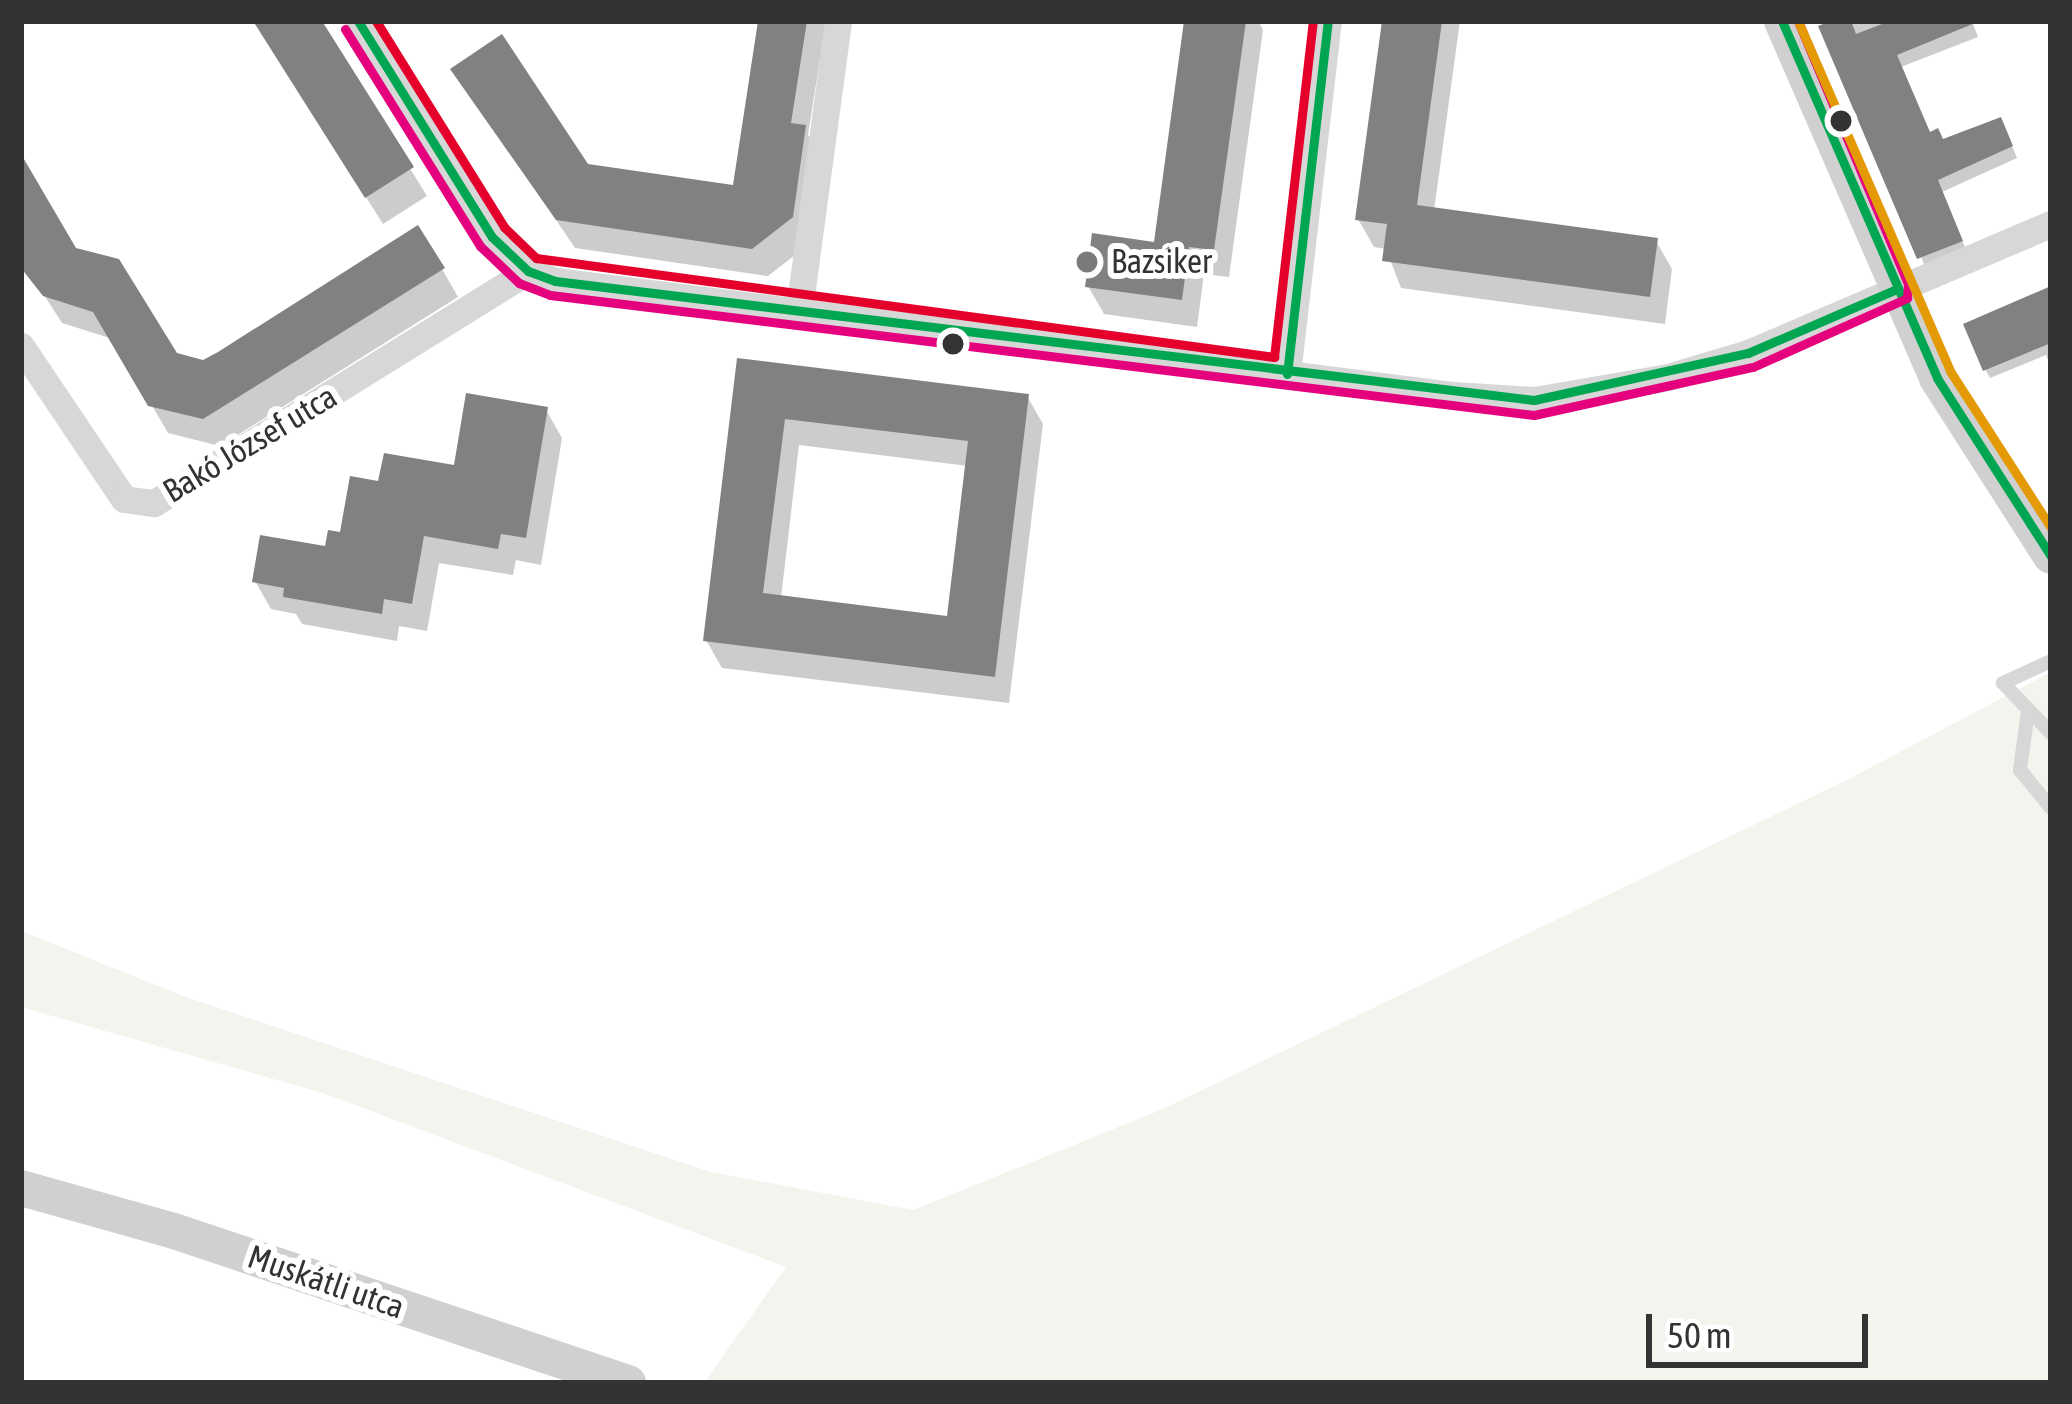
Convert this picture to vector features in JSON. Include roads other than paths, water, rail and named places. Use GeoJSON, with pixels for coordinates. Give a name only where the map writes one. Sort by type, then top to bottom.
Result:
{"type":"FeatureCollection","features":[{"type":"Feature","properties":{"kind":"main road"},"geometry":{"type":"LineString","coordinates":[[1782,21],[1894,290],[1937,378],[2051,556]]}},
{"type":"Feature","properties":{"kind":"main road","name":"Muskátli utca"},"geometry":{"type":"LineString","coordinates":[[21,1189],[174,1231],[628,1383]]}},
{"type":"Feature","properties":{"kind":"street"},"geometry":{"type":"LineString","coordinates":[[358,21],[492,237],[528,271],[555,281],[1287,374],[1514,399],[1603,391],[1748,353],[2051,224]]}},
{"type":"Feature","properties":{"kind":"street"},"geometry":{"type":"LineString","coordinates":[[799,310],[838,21]]}},
{"type":"Feature","properties":{"kind":"street"},"geometry":{"type":"LineString","coordinates":[[1287,374],[1328,21]]}},
{"type":"Feature","properties":{"kind":"street","name":"Bakó József utca"},"geometry":{"type":"LineString","coordinates":[[21,346],[124,499],[154,503],[528,271]]}},
{"type":"Feature","properties":{"kind":"lane"},"geometry":{"type":"LineString","coordinates":[[2051,662],[2002,682],[2051,733]]}},
{"type":"Feature","properties":{"kind":"lane"},"geometry":{"type":"LineString","coordinates":[[2028,712],[2020,770],[2051,808]]}},
{"type":"Feature","properties":{"kind":"place","name":"Bazsiker"},"geometry":{"type":"Point","coordinates":[1087,262]}}]}
